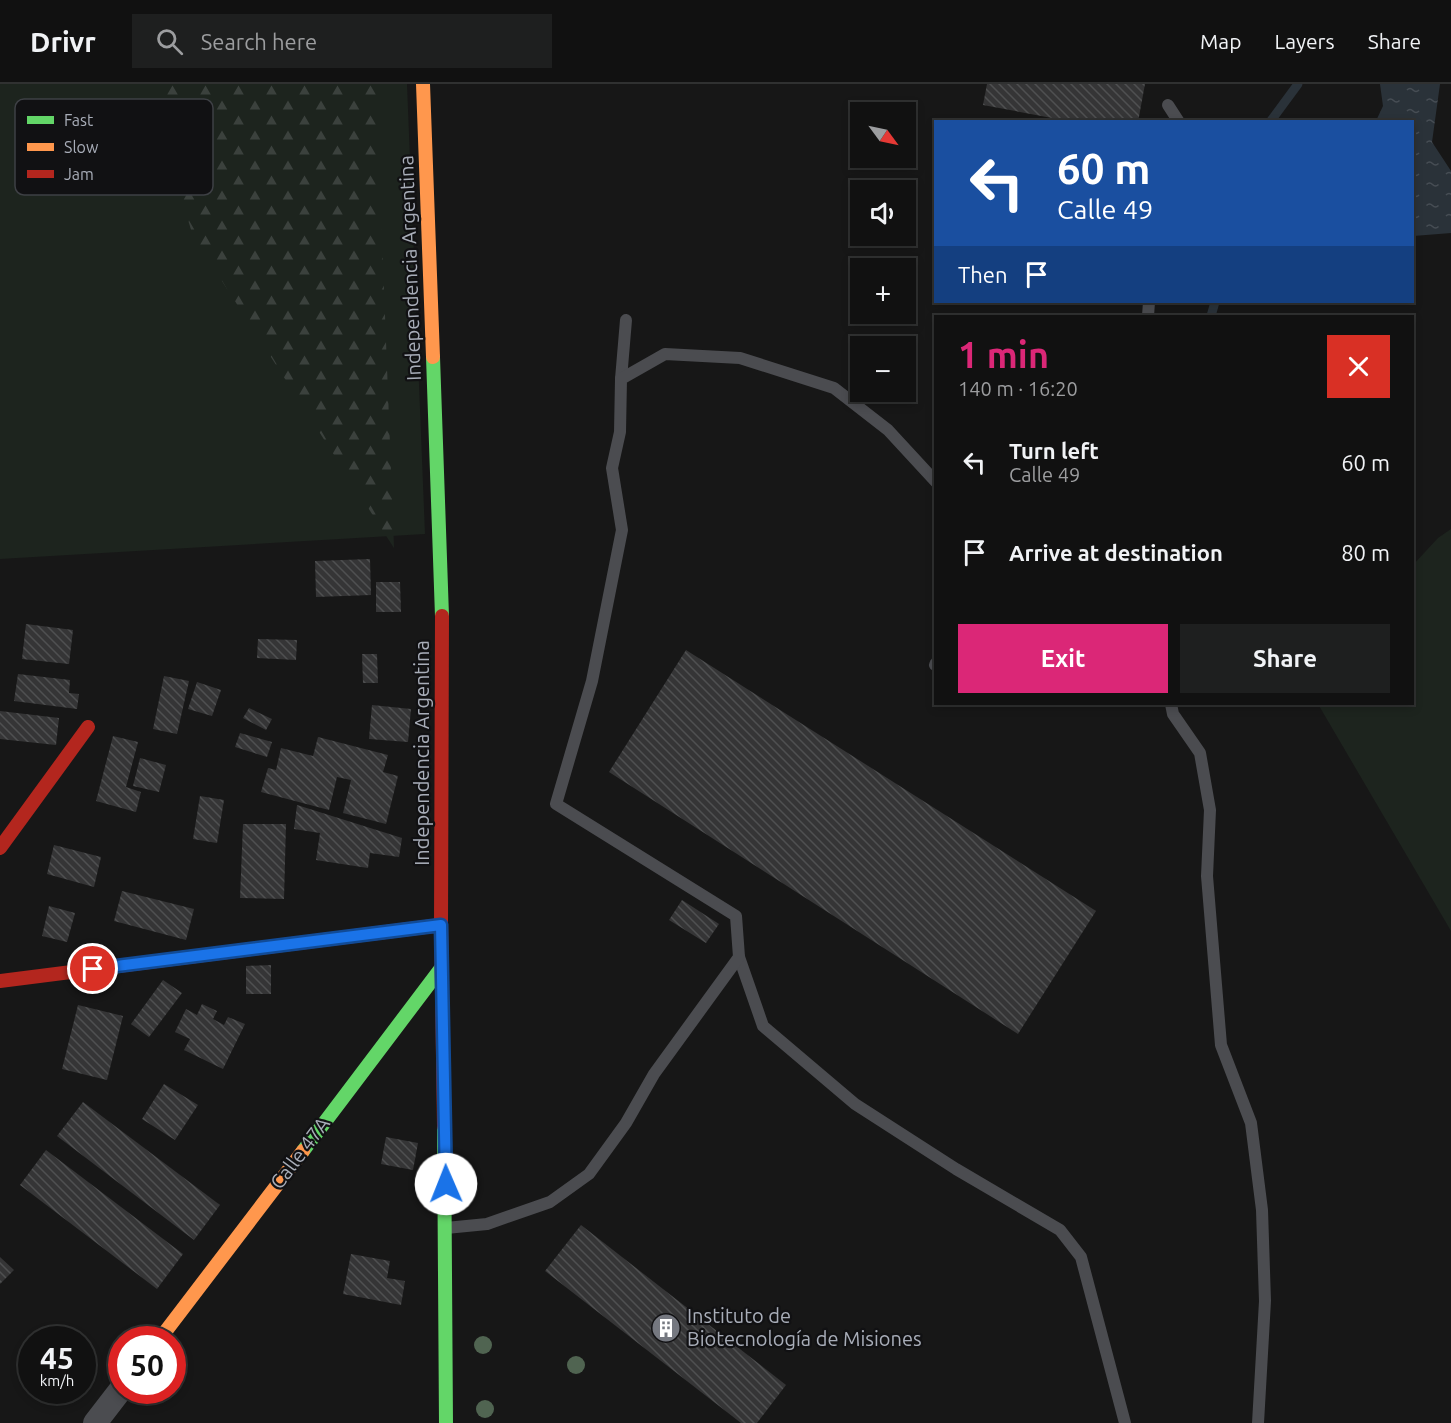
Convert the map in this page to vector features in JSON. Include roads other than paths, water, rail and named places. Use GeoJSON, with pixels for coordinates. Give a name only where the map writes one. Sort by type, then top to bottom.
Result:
{"type":"FeatureCollection","features":[{"type":"Feature","properties":{"kind":"main road","name":"Independencia Argentina"},"geometry":{"type":"LineString","coordinates":[[423,84],[442,579],[441,925],[446,1228],[446,1423]]}},
{"type":"Feature","properties":{"kind":"main road"},"geometry":{"type":"LineString","coordinates":[[0,848],[88,727]]}},
{"type":"Feature","properties":{"kind":"main road"},"geometry":{"type":"LineString","coordinates":[[0,981],[441,925]]}},
{"type":"Feature","properties":{"kind":"main road","name":"Calle 47A"},"geometry":{"type":"LineString","coordinates":[[170,1326],[442,967]]}},
{"type":"Feature","properties":{"kind":"street"},"geometry":{"type":"LineString","coordinates":[[95,1423],[110,1404]]}},
{"type":"Feature","properties":{"kind":"lane"},"geometry":{"type":"LineString","coordinates":[[1168,105],[1178,120]]}},
{"type":"Feature","properties":{"kind":"lane"},"geometry":{"type":"LineString","coordinates":[[626,320],[621,379],[620,432],[612,468],[622,531],[592,681],[556,804],[736,916],[738,957],[763,1026],[855,1104],[956,1169],[1060,1230],[1081,1257],[1125,1423]]}},
{"type":"Feature","properties":{"kind":"lane"},"geometry":{"type":"LineString","coordinates":[[621,379],[665,354],[740,358],[834,388],[888,430],[934,480]]}},
{"type":"Feature","properties":{"kind":"lane"},"geometry":{"type":"LineString","coordinates":[[1171,705],[1173,714],[1200,753],[1210,810],[1207,876],[1221,1045],[1251,1124],[1262,1210],[1265,1301],[1258,1423]]}},
{"type":"Feature","properties":{"kind":"lane"},"geometry":{"type":"LineString","coordinates":[[446,1228],[487,1224],[550,1202],[589,1174],[626,1122],[654,1074],[738,957]]}},
{"type":"Feature","properties":{"kind":"water"},"geometry":{"type":"Polygon","coordinates":[[[1380,84],[1440,84],[1432,142],[1451,171],[1451,233],[1414,236],[1414,120],[1376,120],[1383,106],[1380,84]]]}},
{"type":"Feature","properties":{"kind":"waterway"},"geometry":{"type":"LineString","coordinates":[[1271,120],[1298,84]]}},
{"type":"Feature","properties":{"kind":"waterway"},"geometry":{"type":"LineString","coordinates":[[1211,315],[1215,303]]}},
{"type":"Feature","properties":{"kind":"place","name":"Instituto de Biotecnología de Misiones"},"geometry":{"type":"Point","coordinates":[666,1328]}}]}
